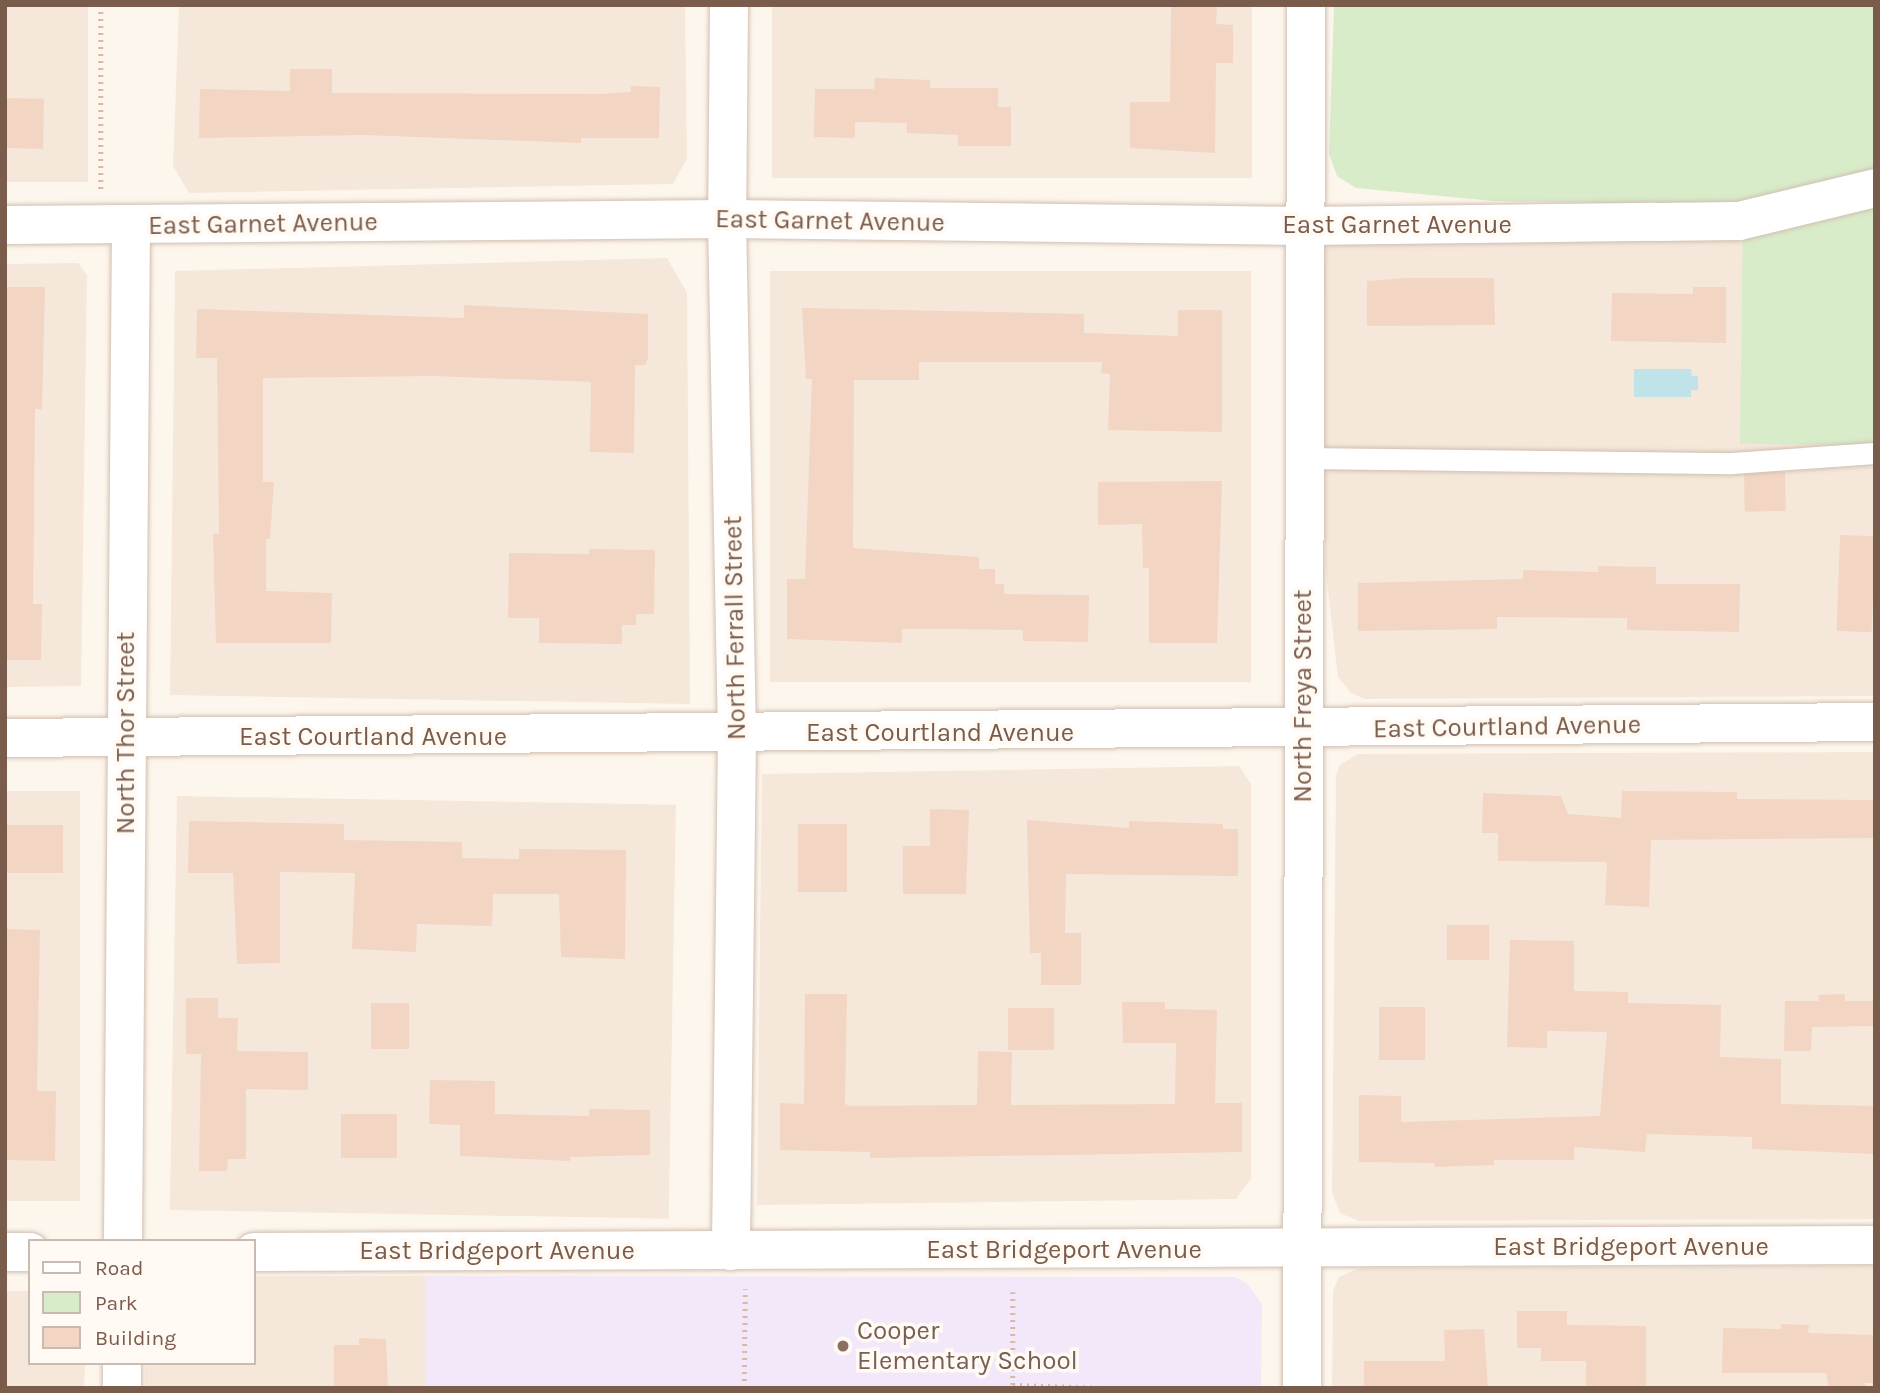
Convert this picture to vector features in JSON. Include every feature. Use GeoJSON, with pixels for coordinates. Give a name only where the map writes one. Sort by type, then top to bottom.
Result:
{"type":"FeatureCollection","features":[{"type":"Feature","properties":{"kind":"street","name":"North Ferrall Street"},"geometry":{"type":"LineString","coordinates":[[729,5],[727,219],[737,735],[730,1251]]}},
{"type":"Feature","properties":{"kind":"street","name":"North Freya Street"},"geometry":{"type":"LineString","coordinates":[[1302,1388],[1306,5]]}},
{"type":"Feature","properties":{"kind":"street","name":"East Garnet Avenue"},"geometry":{"type":"LineString","coordinates":[[5,225],[727,219],[1305,226],[1738,221],[1875,188]]}},
{"type":"Feature","properties":{"kind":"street","name":"North Thor Street"},"geometry":{"type":"LineString","coordinates":[[116,225],[125,739],[123,1239]]}},
{"type":"Feature","properties":{"kind":"street","name":"East Courtland Avenue"},"geometry":{"type":"LineString","coordinates":[[5,738],[737,735],[1875,722]]}},
{"type":"Feature","properties":{"kind":"street","name":"East Bridgeport Avenue"},"geometry":{"type":"LineString","coordinates":[[256,1252],[1303,1250],[1875,1245]]}},
{"type":"Feature","properties":{"kind":"street"},"geometry":{"type":"LineString","coordinates":[[5,1252],[28,1252]]}},
{"type":"Feature","properties":{"kind":"street"},"geometry":{"type":"LineString","coordinates":[[122,1365],[122,1388]]}},
{"type":"Feature","properties":{"kind":"lane"},"geometry":{"type":"LineString","coordinates":[[1303,458],[1732,463],[1875,453]]}},
{"type":"Feature","properties":{"kind":"path"},"geometry":{"type":"LineString","coordinates":[[101,5],[116,225]]}},
{"type":"Feature","properties":{"kind":"path"},"geometry":{"type":"LineString","coordinates":[[744,1388],[745,1289]]}},
{"type":"Feature","properties":{"kind":"path"},"geometry":{"type":"LineString","coordinates":[[1013,1292],[1013,1385],[1103,1388]]}},
{"type":"Feature","properties":{"kind":"shaded area"},"geometry":{"type":"Polygon","coordinates":[[[5,5],[88,5],[88,182],[5,182],[5,5]]]}},
{"type":"Feature","properties":{"kind":"shaded area"},"geometry":{"type":"Polygon","coordinates":[[[179,5],[685,5],[687,158],[673,184],[189,193],[173,166],[179,5]]]}},
{"type":"Feature","properties":{"kind":"shaded area"},"geometry":{"type":"Polygon","coordinates":[[[772,5],[1252,5],[1252,178],[772,178],[772,5]]]}},
{"type":"Feature","properties":{"kind":"shaded area"},"geometry":{"type":"Polygon","coordinates":[[[1742,226],[1875,445],[1875,696],[1365,699],[1351,693],[1338,677],[1325,564],[1324,266],[1325,247],[1333,235],[1742,226]]]}},
{"type":"Feature","properties":{"kind":"shaded area"},"geometry":{"type":"Polygon","coordinates":[[[667,258],[687,293],[690,704],[170,695],[175,271],[667,258]]]}},
{"type":"Feature","properties":{"kind":"shaded area"},"geometry":{"type":"Polygon","coordinates":[[[78,263],[87,275],[81,686],[5,687],[5,264],[78,263]]]}},
{"type":"Feature","properties":{"kind":"shaded area"},"geometry":{"type":"Polygon","coordinates":[[[770,271],[1251,271],[1251,682],[770,682],[770,271]]]}},
{"type":"Feature","properties":{"kind":"shaded area"},"geometry":{"type":"Polygon","coordinates":[[[1875,752],[1875,1219],[1359,1221],[1340,1213],[1332,1193],[1336,776],[1340,765],[1358,754],[1875,752]]]}},
{"type":"Feature","properties":{"kind":"shaded area"},"geometry":{"type":"Polygon","coordinates":[[[1239,766],[1251,784],[1251,1179],[1236,1199],[757,1205],[762,774],[1239,766]]]}},
{"type":"Feature","properties":{"kind":"shaded area"},"geometry":{"type":"Polygon","coordinates":[[[5,791],[80,791],[80,1201],[5,1201],[5,791]]]}},
{"type":"Feature","properties":{"kind":"shaded area"},"geometry":{"type":"Polygon","coordinates":[[[177,796],[676,805],[669,1219],[170,1210],[177,796]]]}},
{"type":"Feature","properties":{"kind":"shaded area"},"geometry":{"type":"Polygon","coordinates":[[[1875,1266],[1875,1388],[1332,1388],[1333,1291],[1339,1277],[1360,1268],[1875,1266]]]}},
{"type":"Feature","properties":{"kind":"shaded area"},"geometry":{"type":"Polygon","coordinates":[[[256,1276],[425,1276],[425,1388],[145,1388],[145,1365],[256,1365],[256,1276]]]}},
{"type":"Feature","properties":{"kind":"shaded area","name":"Cooper Elementary School"},"geometry":{"type":"Polygon","coordinates":[[[425,1276],[1235,1277],[1248,1284],[1262,1304],[1261,1388],[425,1388],[425,1276]]]}},
{"type":"Feature","properties":{"kind":"shaded area"},"geometry":{"type":"Polygon","coordinates":[[[5,1291],[28,1291],[28,1365],[85,1365],[84,1388],[5,1388],[5,1291]]]}},
{"type":"Feature","properties":{"kind":"green space"},"geometry":{"type":"Polygon","coordinates":[[[1334,5],[1875,5],[1875,445],[1740,444],[1743,206],[1493,201],[1356,188],[1337,176],[1329,154],[1334,5]]]}},
{"type":"Feature","properties":{"kind":"water"},"geometry":{"type":"Polygon","coordinates":[[[1634,369],[1691,369],[1692,376],[1698,376],[1698,390],[1691,390],[1691,397],[1634,397],[1634,369]]]}},
{"type":"Feature","properties":{"kind":"building"},"geometry":{"type":"Polygon","coordinates":[[[1171,5],[1217,5],[1216,24],[1233,25],[1233,63],[1216,63],[1215,153],[1130,148],[1130,102],[1170,102],[1171,5]]]}},
{"type":"Feature","properties":{"kind":"building"},"geometry":{"type":"Polygon","coordinates":[[[290,69],[332,69],[332,93],[600,94],[631,92],[631,86],[660,87],[659,138],[581,138],[581,143],[364,135],[199,138],[200,89],[290,91],[290,69]]]}},
{"type":"Feature","properties":{"kind":"building"},"geometry":{"type":"Polygon","coordinates":[[[875,78],[930,80],[930,88],[998,88],[998,107],[1011,107],[1011,146],[958,146],[958,135],[907,133],[907,123],[855,122],[855,138],[814,137],[815,89],[874,89],[875,78]]]}},
{"type":"Feature","properties":{"kind":"building"},"geometry":{"type":"Polygon","coordinates":[[[5,98],[44,99],[43,149],[5,148],[5,98]]]}},
{"type":"Feature","properties":{"kind":"building"},"geometry":{"type":"Polygon","coordinates":[[[1494,278],[1495,325],[1367,326],[1367,281],[1494,278]]]}},
{"type":"Feature","properties":{"kind":"building"},"geometry":{"type":"Polygon","coordinates":[[[5,287],[45,287],[42,409],[35,409],[33,604],[42,604],[41,660],[5,660],[5,287]]]}},
{"type":"Feature","properties":{"kind":"building"},"geometry":{"type":"Polygon","coordinates":[[[1693,287],[1726,287],[1726,343],[1611,341],[1612,293],[1693,294],[1693,287]]]}},
{"type":"Feature","properties":{"kind":"building"},"geometry":{"type":"Polygon","coordinates":[[[464,305],[648,314],[648,358],[645,365],[635,365],[634,453],[590,452],[591,382],[435,376],[263,378],[263,482],[274,482],[270,539],[266,539],[266,591],[332,593],[331,643],[216,643],[213,534],[219,534],[217,358],[196,358],[197,309],[464,318],[464,305]]]}},
{"type":"Feature","properties":{"kind":"building"},"geometry":{"type":"Polygon","coordinates":[[[802,308],[1084,314],[1084,333],[1178,336],[1178,310],[1222,310],[1222,432],[1108,430],[1110,374],[1101,373],[1102,362],[919,362],[919,380],[854,380],[853,548],[979,557],[979,569],[995,569],[995,584],[1004,584],[1004,594],[1089,595],[1088,642],[1023,641],[1023,630],[953,629],[902,629],[902,643],[787,639],[787,579],[805,579],[812,379],[806,379],[802,308]]]}},
{"type":"Feature","properties":{"kind":"building"},"geometry":{"type":"Polygon","coordinates":[[[1785,472],[1786,511],[1745,512],[1744,473],[1785,472]]]}},
{"type":"Feature","properties":{"kind":"building"},"geometry":{"type":"Polygon","coordinates":[[[1222,481],[1217,643],[1149,643],[1149,568],[1143,568],[1142,524],[1098,525],[1098,482],[1222,481]]]}},
{"type":"Feature","properties":{"kind":"building"},"geometry":{"type":"Polygon","coordinates":[[[1840,535],[1875,536],[1872,632],[1837,631],[1840,535]]]}},
{"type":"Feature","properties":{"kind":"building"},"geometry":{"type":"Polygon","coordinates":[[[589,549],[655,550],[654,614],[636,614],[636,625],[622,625],[622,644],[539,643],[539,618],[508,618],[509,553],[589,554],[589,549]]]}},
{"type":"Feature","properties":{"kind":"building"},"geometry":{"type":"Polygon","coordinates":[[[1598,566],[1656,567],[1656,584],[1740,584],[1739,632],[1627,630],[1627,618],[1497,617],[1497,629],[1358,631],[1358,583],[1523,579],[1523,570],[1598,572],[1598,566]]]}},
{"type":"Feature","properties":{"kind":"building"},"geometry":{"type":"Polygon","coordinates":[[[1622,791],[1737,792],[1737,799],[1875,800],[1875,838],[1651,840],[1649,907],[1605,905],[1607,862],[1498,861],[1498,833],[1482,833],[1483,793],[1561,796],[1568,814],[1621,818],[1622,791]]]}},
{"type":"Feature","properties":{"kind":"building"},"geometry":{"type":"Polygon","coordinates":[[[930,809],[969,810],[966,894],[903,894],[903,846],[930,846],[930,809]]]}},
{"type":"Feature","properties":{"kind":"building"},"geometry":{"type":"Polygon","coordinates":[[[1027,820],[1129,828],[1129,821],[1223,824],[1223,829],[1238,829],[1238,876],[1066,874],[1065,933],[1081,933],[1081,985],[1041,985],[1041,953],[1030,953],[1027,820]]]}},
{"type":"Feature","properties":{"kind":"building"},"geometry":{"type":"Polygon","coordinates":[[[189,821],[344,824],[344,840],[462,842],[462,858],[519,859],[519,849],[626,850],[625,959],[561,957],[559,894],[493,894],[492,926],[417,924],[416,952],[352,949],[355,873],[280,872],[280,963],[237,964],[233,873],[188,873],[189,821]]]}},
{"type":"Feature","properties":{"kind":"building"},"geometry":{"type":"Polygon","coordinates":[[[798,824],[847,824],[847,892],[798,892],[798,824]]]}},
{"type":"Feature","properties":{"kind":"building"},"geometry":{"type":"Polygon","coordinates":[[[7,825],[63,825],[63,873],[7,873],[7,825]]]}},
{"type":"Feature","properties":{"kind":"building"},"geometry":{"type":"Polygon","coordinates":[[[1447,925],[1489,925],[1489,960],[1447,960],[1447,925]]]}},
{"type":"Feature","properties":{"kind":"building"},"geometry":{"type":"Polygon","coordinates":[[[5,929],[40,930],[37,1091],[56,1091],[55,1161],[5,1160],[5,929]]]}},
{"type":"Feature","properties":{"kind":"building"},"geometry":{"type":"Polygon","coordinates":[[[1510,940],[1574,941],[1574,991],[1628,992],[1628,1003],[1721,1005],[1720,1057],[1781,1059],[1781,1104],[1875,1106],[1875,1154],[1752,1149],[1752,1137],[1647,1134],[1645,1152],[1574,1147],[1574,1160],[1494,1160],[1494,1165],[1435,1167],[1435,1163],[1359,1162],[1359,1095],[1401,1096],[1401,1122],[1600,1116],[1607,1032],[1547,1031],[1547,1048],[1507,1047],[1510,940]]]}},
{"type":"Feature","properties":{"kind":"building"},"geometry":{"type":"Polygon","coordinates":[[[805,994],[847,994],[845,1104],[850,1106],[977,1105],[978,1051],[1012,1052],[1011,1105],[1175,1104],[1176,1043],[1123,1043],[1122,1002],[1165,1002],[1165,1009],[1217,1010],[1215,1103],[1242,1103],[1242,1152],[870,1158],[870,1152],[780,1150],[780,1103],[804,1104],[805,994]]]}},
{"type":"Feature","properties":{"kind":"building"},"geometry":{"type":"Polygon","coordinates":[[[1845,994],[1845,1001],[1875,1001],[1875,1026],[1812,1027],[1811,1051],[1784,1051],[1785,1001],[1819,1001],[1818,995],[1845,994]]]}},
{"type":"Feature","properties":{"kind":"building"},"geometry":{"type":"Polygon","coordinates":[[[186,998],[218,998],[218,1018],[238,1018],[237,1051],[308,1052],[308,1090],[246,1089],[246,1159],[228,1159],[227,1171],[199,1171],[201,1054],[186,1054],[186,998]]]}},
{"type":"Feature","properties":{"kind":"building"},"geometry":{"type":"Polygon","coordinates":[[[371,1003],[409,1003],[409,1049],[371,1049],[371,1003]]]}},
{"type":"Feature","properties":{"kind":"building"},"geometry":{"type":"Polygon","coordinates":[[[1379,1007],[1425,1007],[1425,1060],[1379,1060],[1379,1007]]]}},
{"type":"Feature","properties":{"kind":"building"},"geometry":{"type":"Polygon","coordinates":[[[1008,1008],[1054,1008],[1054,1050],[1008,1050],[1008,1008]]]}},
{"type":"Feature","properties":{"kind":"building"},"geometry":{"type":"Polygon","coordinates":[[[430,1080],[495,1081],[495,1114],[589,1116],[589,1109],[650,1110],[650,1155],[570,1157],[570,1161],[460,1156],[460,1125],[429,1124],[430,1080]]]}},
{"type":"Feature","properties":{"kind":"building"},"geometry":{"type":"Polygon","coordinates":[[[341,1114],[397,1114],[397,1158],[341,1158],[341,1114]]]}},
{"type":"Feature","properties":{"kind":"building"},"geometry":{"type":"Polygon","coordinates":[[[1517,1311],[1567,1311],[1567,1325],[1646,1326],[1646,1388],[1586,1388],[1586,1361],[1541,1361],[1541,1348],[1517,1348],[1517,1311]]]}},
{"type":"Feature","properties":{"kind":"building"},"geometry":{"type":"Polygon","coordinates":[[[1781,1324],[1809,1325],[1808,1333],[1875,1335],[1874,1383],[1865,1383],[1865,1388],[1829,1388],[1826,1373],[1722,1373],[1723,1328],[1781,1329],[1781,1324]]]}},
{"type":"Feature","properties":{"kind":"building"},"geometry":{"type":"Polygon","coordinates":[[[1484,1329],[1488,1388],[1364,1388],[1364,1361],[1445,1361],[1444,1330],[1484,1329]]]}},
{"type":"Feature","properties":{"kind":"building"},"geometry":{"type":"Polygon","coordinates":[[[359,1338],[386,1339],[388,1388],[334,1388],[334,1345],[359,1345],[359,1338]]]}},
{"type":"Feature","properties":{"kind":"place","name":"Cooper Elementary School"},"geometry":{"type":"Point","coordinates":[843,1346]}}]}
